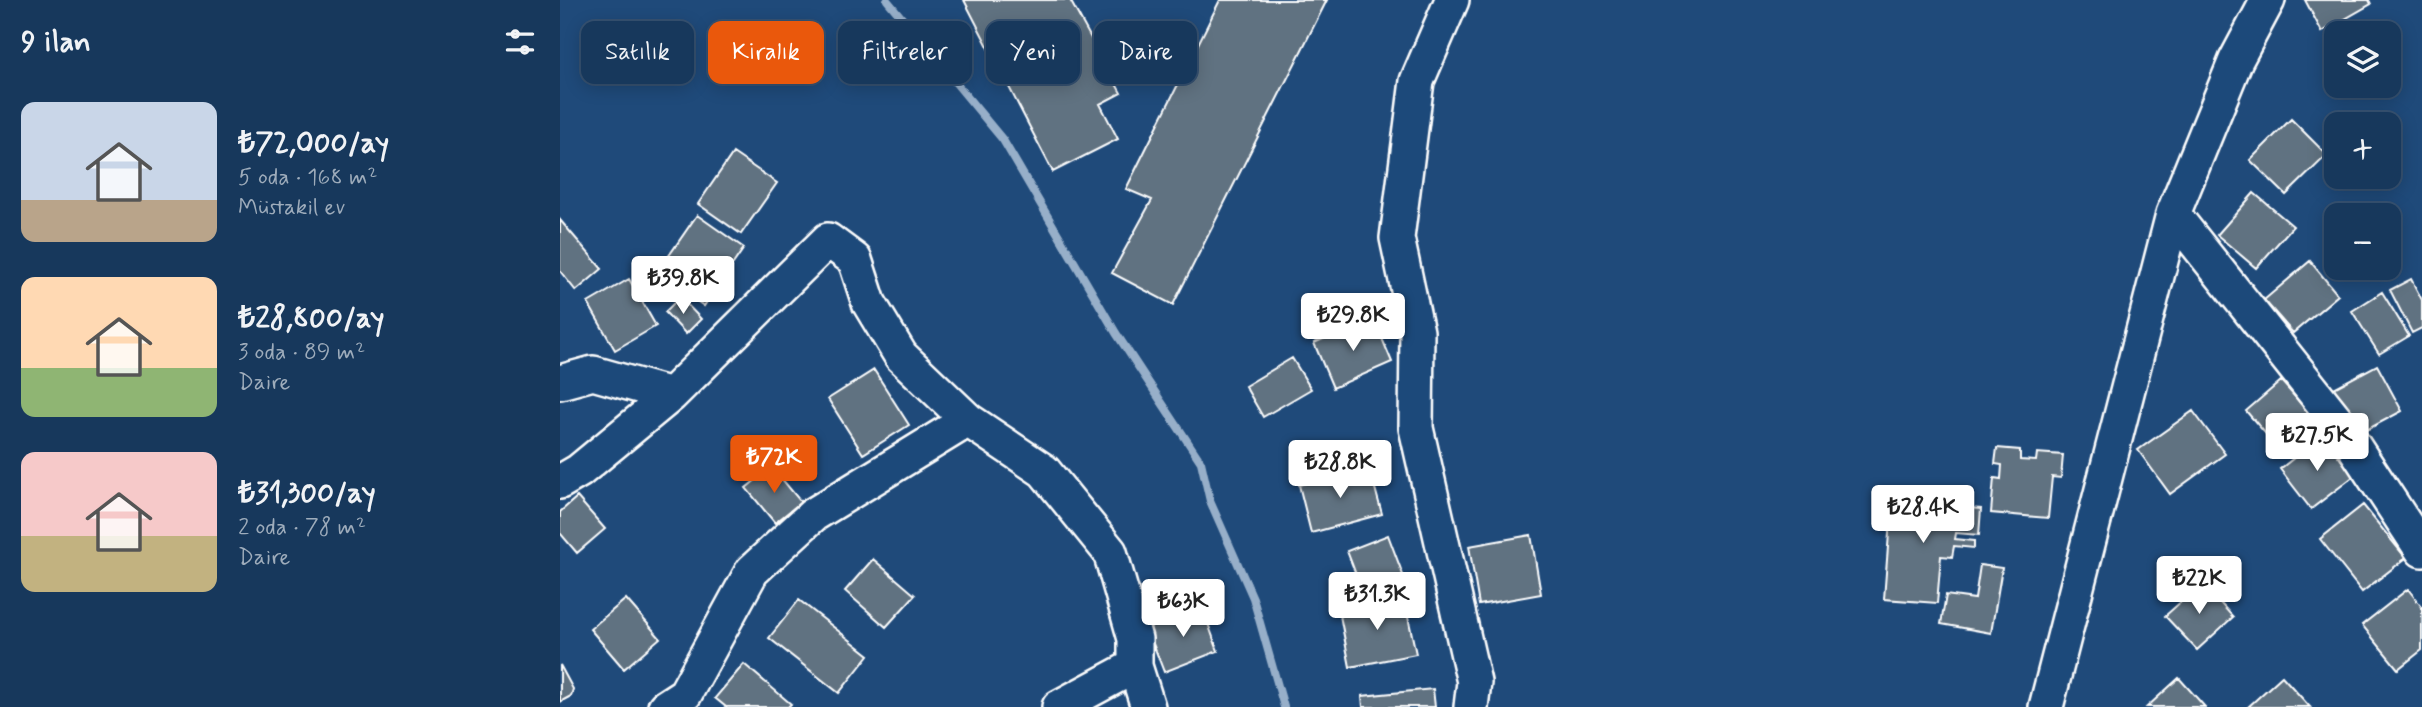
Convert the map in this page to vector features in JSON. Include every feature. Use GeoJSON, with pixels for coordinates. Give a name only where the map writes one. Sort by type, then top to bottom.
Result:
{"type":"FeatureCollection","features":[{"type":"Feature","properties":{"kind":"street"},"geometry":{"type":"LineString","coordinates":[[1452,0],[1417,81],[1396,238],[1417,332],[1416,428],[1474,682],[1471,707]]}},
{"type":"Feature","properties":{"kind":"street"},"geometry":{"type":"LineString","coordinates":[[2046,707],[2173,214],[2236,60],[2268,0]]}},
{"type":"Feature","properties":{"kind":"street"},"geometry":{"type":"LineString","coordinates":[[2173,214],[2338,422],[2422,550]]}},
{"type":"Feature","properties":{"kind":"street"},"geometry":{"type":"LineString","coordinates":[[560,482],[579,471],[671,395],[828,240],[855,260],[869,303],[901,356],[968,420],[1044,471],[1110,552],[1135,639],[1135,666],[1148,707]]}},
{"type":"Feature","properties":{"kind":"street"},"geometry":{"type":"LineString","coordinates":[[560,382],[593,373],[671,395]]}},
{"type":"Feature","properties":{"kind":"street"},"geometry":{"type":"LineString","coordinates":[[682,703],[752,571],[813,515],[968,420]]}},
{"type":"Feature","properties":{"kind":"street"},"geometry":{"type":"LineString","coordinates":[[1059,707],[1135,666]]}},
{"type":"Feature","properties":{"kind":"building"},"geometry":{"type":"Polygon","coordinates":[[[964,0],[1070,0],[1094,44],[1094,84],[1116,84],[1121,93],[1100,104],[1118,139],[1053,172],[1007,84],[1080,84],[1080,21],[986,21],[986,43],[964,0]]]}},
{"type":"Feature","properties":{"kind":"building"},"geometry":{"type":"Polygon","coordinates":[[[1220,0],[1327,0],[1173,305],[1112,273],[1152,200],[1126,189],[1178,84],[1197,84],[1197,46],[1220,0]]]}},
{"type":"Feature","properties":{"kind":"building"},"geometry":{"type":"Polygon","coordinates":[[[2305,0],[2369,0],[2371,4],[2341,21],[2324,21],[2322,32],[2305,0]]]}},
{"type":"Feature","properties":{"kind":"building"},"geometry":{"type":"Polygon","coordinates":[[[2291,119],[2324,152],[2324,158],[2286,195],[2250,160],[2291,119]]]}},
{"type":"Feature","properties":{"kind":"building"},"geometry":{"type":"Polygon","coordinates":[[[733,153],[777,183],[741,234],[698,204],[733,153]]]}},
{"type":"Feature","properties":{"kind":"building"},"geometry":{"type":"Polygon","coordinates":[[[2254,193],[2293,226],[2256,268],[2217,235],[2254,193]]]}},
{"type":"Feature","properties":{"kind":"building"},"geometry":{"type":"Polygon","coordinates":[[[697,215],[744,248],[704,306],[657,273],[697,215]]]}},
{"type":"Feature","properties":{"kind":"building"},"geometry":{"type":"Polygon","coordinates":[[[560,220],[602,269],[576,291],[560,271],[560,220]]]}},
{"type":"Feature","properties":{"kind":"building"},"geometry":{"type":"Polygon","coordinates":[[[2310,261],[2338,295],[2293,333],[2264,300],[2310,261]]]}},
{"type":"Feature","properties":{"kind":"building"},"geometry":{"type":"Polygon","coordinates":[[[629,279],[656,326],[615,350],[588,303],[629,279]]]}},
{"type":"Feature","properties":{"kind":"building"},"geometry":{"type":"Polygon","coordinates":[[[2411,279],[2422,300],[2422,328],[2412,333],[2390,290],[2411,279]]]}},
{"type":"Feature","properties":{"kind":"building"},"geometry":{"type":"Polygon","coordinates":[[[2382,292],[2409,336],[2379,354],[2352,311],[2382,292]]]}},
{"type":"Feature","properties":{"kind":"building"},"geometry":{"type":"Polygon","coordinates":[[[680,297],[701,319],[686,334],[665,312],[680,297]]]}},
{"type":"Feature","properties":{"kind":"building"},"geometry":{"type":"Polygon","coordinates":[[[1373,317],[1392,362],[1333,388],[1314,343],[1373,317]]]}},
{"type":"Feature","properties":{"kind":"building"},"geometry":{"type":"Polygon","coordinates":[[[1292,358],[1311,389],[1263,417],[1245,386],[1292,358]]]}},
{"type":"Feature","properties":{"kind":"building"},"geometry":{"type":"Polygon","coordinates":[[[2377,365],[2402,411],[2357,435],[2332,389],[2377,365]]]}},
{"type":"Feature","properties":{"kind":"building"},"geometry":{"type":"Polygon","coordinates":[[[874,370],[909,425],[863,454],[828,399],[874,370]]]}},
{"type":"Feature","properties":{"kind":"building"},"geometry":{"type":"Polygon","coordinates":[[[2281,381],[2320,425],[2285,456],[2246,411],[2281,381]]]}},
{"type":"Feature","properties":{"kind":"building"},"geometry":{"type":"Polygon","coordinates":[[[2193,411],[2225,454],[2170,494],[2138,450],[2193,411]]]}},
{"type":"Feature","properties":{"kind":"building"},"geometry":{"type":"Polygon","coordinates":[[[2322,436],[2354,476],[2311,509],[2280,469],[2322,436]]]}},
{"type":"Feature","properties":{"kind":"building"},"geometry":{"type":"Polygon","coordinates":[[[1997,448],[2020,450],[2020,460],[2036,461],[2037,453],[2063,455],[2061,478],[2052,477],[2048,518],[1991,513],[1994,478],[2001,479],[2002,465],[1995,464],[1997,448]]]}},
{"type":"Feature","properties":{"kind":"building"},"geometry":{"type":"Polygon","coordinates":[[[1369,466],[1382,514],[1311,533],[1299,485],[1369,466]]]}},
{"type":"Feature","properties":{"kind":"building"},"geometry":{"type":"Polygon","coordinates":[[[772,467],[801,502],[775,523],[746,488],[772,467]]]}},
{"type":"Feature","properties":{"kind":"building"},"geometry":{"type":"Polygon","coordinates":[[[1892,494],[1943,498],[1943,506],[1981,509],[1979,535],[1956,533],[1955,539],[1974,541],[1974,548],[1954,546],[1952,557],[1941,556],[1937,603],[1884,599],[1892,494]]]}},
{"type":"Feature","properties":{"kind":"building"},"geometry":{"type":"Polygon","coordinates":[[[577,497],[605,529],[577,553],[560,533],[560,512],[577,497]]]}},
{"type":"Feature","properties":{"kind":"building"},"geometry":{"type":"Polygon","coordinates":[[[2363,505],[2406,558],[2362,592],[2320,539],[2363,505]]]}},
{"type":"Feature","properties":{"kind":"building"},"geometry":{"type":"Polygon","coordinates":[[[1388,535],[1403,575],[1362,590],[1347,551],[1388,535]]]}},
{"type":"Feature","properties":{"kind":"building"},"geometry":{"type":"Polygon","coordinates":[[[1531,535],[1541,594],[1479,605],[1469,546],[1531,535]]]}},
{"type":"Feature","properties":{"kind":"building"},"geometry":{"type":"Polygon","coordinates":[[[873,559],[915,595],[886,627],[845,591],[873,559]]]}},
{"type":"Feature","properties":{"kind":"building"},"geometry":{"type":"Polygon","coordinates":[[[1980,565],[2002,568],[1991,633],[1941,624],[1946,595],[1975,599],[1980,565]]]}},
{"type":"Feature","properties":{"kind":"building"},"geometry":{"type":"Polygon","coordinates":[[[2202,583],[2233,617],[2197,650],[2165,616],[2202,583]]]}},
{"type":"Feature","properties":{"kind":"building"},"geometry":{"type":"Polygon","coordinates":[[[2408,589],[2422,607],[2422,650],[2398,669],[2362,625],[2408,589]]]}},
{"type":"Feature","properties":{"kind":"building"},"geometry":{"type":"Polygon","coordinates":[[[1404,598],[1416,654],[1350,667],[1339,610],[1404,598]]]}},
{"type":"Feature","properties":{"kind":"building"},"geometry":{"type":"Polygon","coordinates":[[[626,599],[660,638],[624,669],[590,629],[626,599]]]}},
{"type":"Feature","properties":{"kind":"building"},"geometry":{"type":"Polygon","coordinates":[[[799,600],[869,655],[839,693],[769,638],[799,600]]]}},
{"type":"Feature","properties":{"kind":"building"},"geometry":{"type":"Polygon","coordinates":[[[1202,607],[1218,651],[1164,672],[1147,628],[1202,607]]]}},
{"type":"Feature","properties":{"kind":"building"},"geometry":{"type":"Polygon","coordinates":[[[744,664],[791,704],[788,707],[726,707],[715,698],[744,664]]]}},
{"type":"Feature","properties":{"kind":"building"},"geometry":{"type":"Polygon","coordinates":[[[560,665],[573,689],[571,696],[560,702],[560,665]]]}},
{"type":"Feature","properties":{"kind":"building"},"geometry":{"type":"Polygon","coordinates":[[[2282,676],[2310,707],[2248,707],[2282,676]]]}},
{"type":"Feature","properties":{"kind":"building"},"geometry":{"type":"Polygon","coordinates":[[[2179,678],[2205,707],[2147,707],[2179,678]]]}},
{"type":"Feature","properties":{"kind":"building"},"geometry":{"type":"Polygon","coordinates":[[[1433,689],[1435,707],[1363,707],[1362,696],[1433,689]]]}},
{"type":"Feature","properties":{"kind":"waterway"},"geometry":{"type":"LineString","coordinates":[[887,0],[1003,140],[1116,333],[1201,462],[1210,501],[1253,598],[1284,707]]}}]}
